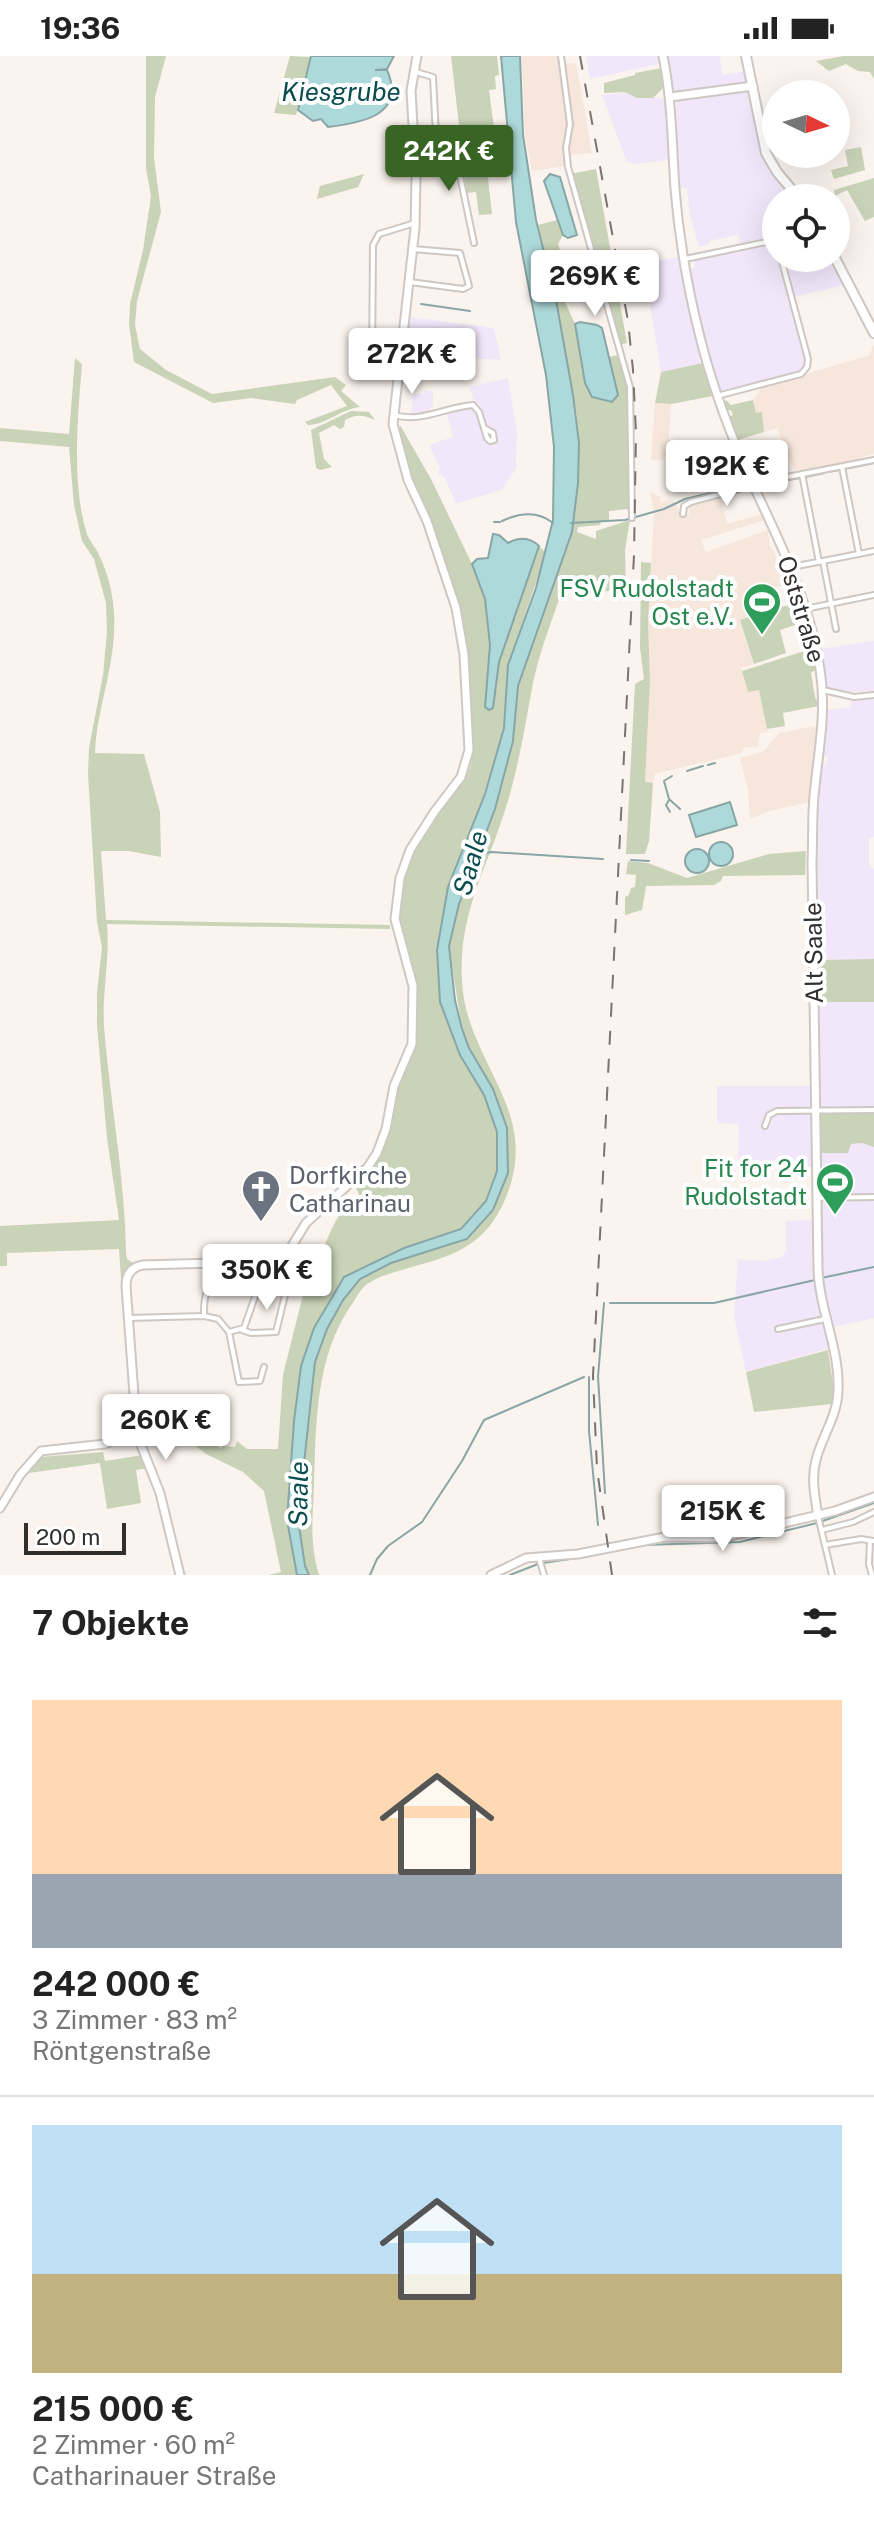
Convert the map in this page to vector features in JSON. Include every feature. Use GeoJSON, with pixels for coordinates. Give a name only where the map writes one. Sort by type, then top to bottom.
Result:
{"type":"FeatureCollection","features":[{"type":"Feature","properties":{"kind":"main road"},"geometry":{"type":"LineString","coordinates":[[746,56],[766,153],[787,184]]}},
{"type":"Feature","properties":{"kind":"main road"},"geometry":{"type":"LineString","coordinates":[[842,272],[874,333]]}},
{"type":"Feature","properties":{"kind":"street"},"geometry":{"type":"LineString","coordinates":[[180,1574],[160,1493],[152,1468],[138,1442],[126,1281],[131,1271],[143,1265],[249,1262],[284,1253],[292,1247],[306,1223],[368,1167],[384,1136],[394,1086],[410,1051],[413,1035],[411,975],[395,919],[400,878],[410,850],[461,777],[469,750],[464,655],[456,608],[427,521],[408,480],[393,429],[415,223],[411,108],[417,56]]}},
{"type":"Feature","properties":{"kind":"street"},"geometry":{"type":"LineString","coordinates":[[561,56],[570,124],[566,148],[568,168],[630,387],[632,516]]}},
{"type":"Feature","properties":{"kind":"street","name":"Oststraße"},"geometry":{"type":"LineString","coordinates":[[663,56],[670,97],[683,259],[717,396],[754,487],[792,567],[818,657],[823,690],[821,743],[814,796]]}},
{"type":"Feature","properties":{"kind":"street"},"geometry":{"type":"LineString","coordinates":[[414,72],[433,77],[436,136],[430,156]]}},
{"type":"Feature","properties":{"kind":"street"},"geometry":{"type":"LineString","coordinates":[[670,97],[753,86]]}},
{"type":"Feature","properties":{"kind":"street"},"geometry":{"type":"LineString","coordinates":[[414,149],[459,171],[474,243]]}},
{"type":"Feature","properties":{"kind":"street"},"geometry":{"type":"LineString","coordinates":[[400,372],[375,369],[372,365],[373,245],[379,234],[415,223]]}},
{"type":"Feature","properties":{"kind":"street"},"geometry":{"type":"LineString","coordinates":[[683,259],[762,243]]}},
{"type":"Feature","properties":{"kind":"street"},"geometry":{"type":"LineString","coordinates":[[410,282],[463,289],[469,286],[460,253],[413,249]]}},
{"type":"Feature","properties":{"kind":"street"},"geometry":{"type":"LineString","coordinates":[[717,396],[801,374],[807,367],[808,359],[785,272]]}},
{"type":"Feature","properties":{"kind":"street"},"geometry":{"type":"LineString","coordinates":[[393,415],[406,419],[422,418],[473,405],[484,428]]}},
{"type":"Feature","properties":{"kind":"street"},"geometry":{"type":"LineString","coordinates":[[683,514],[684,506],[691,502],[802,474],[874,460]]}},
{"type":"Feature","properties":{"kind":"street"},"geometry":{"type":"LineString","coordinates":[[842,467],[859,554]]}},
{"type":"Feature","properties":{"kind":"street"},"geometry":{"type":"LineString","coordinates":[[802,474],[836,629]]}},
{"type":"Feature","properties":{"kind":"street"},"geometry":{"type":"LineString","coordinates":[[792,567],[874,551]]}},
{"type":"Feature","properties":{"kind":"street"},"geometry":{"type":"LineString","coordinates":[[805,609],[874,595]]}},
{"type":"Feature","properties":{"kind":"street"},"geometry":{"type":"LineString","coordinates":[[823,690],[850,696],[874,695]]}},
{"type":"Feature","properties":{"kind":"street","name":"Alt Saale"},"geometry":{"type":"LineString","coordinates":[[814,796],[818,1282],[838,1390],[837,1404],[814,1467],[813,1487],[820,1523]]}},
{"type":"Feature","properties":{"kind":"street"},"geometry":{"type":"LineString","coordinates":[[765,1126],[769,1115],[777,1111],[874,1110]]}},
{"type":"Feature","properties":{"kind":"street"},"geometry":{"type":"LineString","coordinates":[[817,1198],[874,1197]]}},
{"type":"Feature","properties":{"kind":"street"},"geometry":{"type":"LineString","coordinates":[[204,1316],[206,1293],[212,1286],[224,1285]]}},
{"type":"Feature","properties":{"kind":"street"},"geometry":{"type":"LineString","coordinates":[[242,1330],[257,1291]]}},
{"type":"Feature","properties":{"kind":"street"},"geometry":{"type":"LineString","coordinates":[[229,1332],[276,1332],[286,1291]]}},
{"type":"Feature","properties":{"kind":"street"},"geometry":{"type":"LineString","coordinates":[[128,1318],[204,1316],[218,1319],[229,1332],[239,1382],[260,1381],[264,1367]]}},
{"type":"Feature","properties":{"kind":"street"},"geometry":{"type":"LineString","coordinates":[[778,1329],[825,1319]]}},
{"type":"Feature","properties":{"kind":"street"},"geometry":{"type":"LineString","coordinates":[[135,1410],[174,1413],[222,1427]]}},
{"type":"Feature","properties":{"kind":"street"},"geometry":{"type":"LineString","coordinates":[[0,1508],[20,1475],[41,1451],[105,1444],[136,1430]]}},
{"type":"Feature","properties":{"kind":"street"},"geometry":{"type":"LineString","coordinates":[[820,1523],[874,1497]]}},
{"type":"Feature","properties":{"kind":"street"},"geometry":{"type":"LineString","coordinates":[[491,1575],[511,1563],[539,1555],[578,1554],[665,1537],[722,1538],[820,1523],[846,1524],[874,1512]]}},
{"type":"Feature","properties":{"kind":"street"},"geometry":{"type":"LineString","coordinates":[[844,1517],[846,1524]]}},
{"type":"Feature","properties":{"kind":"street"},"geometry":{"type":"LineString","coordinates":[[820,1523],[832,1575]]}},
{"type":"Feature","properties":{"kind":"street"},"geometry":{"type":"LineString","coordinates":[[825,1545],[858,1539],[872,1541],[869,1564],[872,1575]]}},
{"type":"Feature","properties":{"kind":"street"},"geometry":{"type":"LineString","coordinates":[[539,1555],[544,1575]]}},
{"type":"Feature","properties":{"kind":"shaded area"},"geometry":{"type":"Polygon","coordinates":[[[522,56],[563,56],[564,64],[576,63],[592,153],[564,155],[566,166],[532,171],[525,135],[522,56]]]}},
{"type":"Feature","properties":{"kind":"shaded area"},"geometry":{"type":"Polygon","coordinates":[[[586,56],[657,56],[659,64],[590,79],[586,56]]]}},
{"type":"Feature","properties":{"kind":"shaded area"},"geometry":{"type":"Polygon","coordinates":[[[666,56],[720,56],[722,75],[747,71],[749,82],[677,93],[673,89],[666,56]]]}},
{"type":"Feature","properties":{"kind":"shaded area"},"geometry":{"type":"Polygon","coordinates":[[[747,90],[753,99],[762,148],[762,168],[772,168],[783,184],[762,184],[762,241],[741,246],[738,235],[709,241],[709,244],[699,247],[690,215],[687,188],[680,188],[676,104],[679,100],[747,90]]]}},
{"type":"Feature","properties":{"kind":"shaded area"},"geometry":{"type":"Polygon","coordinates":[[[632,92],[667,100],[670,160],[636,164],[627,162],[602,95],[632,92]]]}},
{"type":"Feature","properties":{"kind":"shaded area"},"geometry":{"type":"Polygon","coordinates":[[[762,246],[762,272],[784,272],[807,360],[806,367],[799,373],[777,380],[718,391],[689,269],[695,268],[694,261],[762,246]]]}},
{"type":"Feature","properties":{"kind":"shaded area"},"geometry":{"type":"Polygon","coordinates":[[[679,257],[683,286],[703,363],[661,372],[643,263],[679,257]]]}},
{"type":"Feature","properties":{"kind":"shaded area"},"geometry":{"type":"Polygon","coordinates":[[[787,272],[837,272],[844,285],[793,297],[787,272]]]}},
{"type":"Feature","properties":{"kind":"shaded area"},"geometry":{"type":"Polygon","coordinates":[[[409,317],[494,328],[501,360],[432,356],[430,349],[406,347],[409,317]]]}},
{"type":"Feature","properties":{"kind":"shaded area"},"geometry":{"type":"Polygon","coordinates":[[[873,345],[874,454],[862,457],[860,461],[796,474],[777,428],[764,432],[762,413],[756,413],[753,400],[762,387],[870,355],[873,345]]]}},
{"type":"Feature","properties":{"kind":"shaded area"},"geometry":{"type":"Polygon","coordinates":[[[508,378],[517,432],[516,469],[501,490],[456,504],[445,478],[438,473],[440,468],[429,445],[453,437],[447,414],[469,408],[476,411],[485,441],[496,441],[497,435],[484,424],[480,406],[474,402],[470,387],[508,378]]]}},
{"type":"Feature","properties":{"kind":"shaded area"},"geometry":{"type":"Polygon","coordinates":[[[425,390],[433,392],[433,407],[429,414],[411,416],[413,394],[424,394],[425,390]]]}},
{"type":"Feature","properties":{"kind":"shaded area"},"geometry":{"type":"Polygon","coordinates":[[[655,403],[671,404],[668,451],[663,460],[651,460],[655,403]]]}},
{"type":"Feature","properties":{"kind":"shaded area"},"geometry":{"type":"Polygon","coordinates":[[[729,443],[745,481],[709,492],[707,470],[713,456],[724,452],[722,446],[729,443]]]}},
{"type":"Feature","properties":{"kind":"shaded area"},"geometry":{"type":"Polygon","coordinates":[[[650,492],[660,497],[661,502],[673,500],[681,514],[689,514],[690,505],[720,498],[727,524],[762,514],[765,520],[701,540],[706,552],[768,530],[770,547],[784,585],[741,599],[747,618],[740,621],[754,664],[741,668],[748,692],[759,690],[768,732],[760,733],[758,746],[743,748],[742,753],[655,774],[653,783],[645,782],[654,514],[650,492]]]}},
{"type":"Feature","properties":{"kind":"shaded area"},"geometry":{"type":"Polygon","coordinates":[[[874,641],[874,691],[847,692],[827,687],[819,649],[874,641]]]}},
{"type":"Feature","properties":{"kind":"shaded area"},"geometry":{"type":"Polygon","coordinates":[[[874,698],[874,837],[869,838],[869,866],[874,869],[874,959],[818,960],[815,883],[817,793],[821,765],[827,765],[828,756],[823,755],[826,710],[851,707],[852,699],[874,698]]]}},
{"type":"Feature","properties":{"kind":"shaded area"},"geometry":{"type":"Polygon","coordinates":[[[815,726],[820,741],[809,802],[750,819],[748,791],[740,758],[764,751],[779,733],[815,726]]]}},
{"type":"Feature","properties":{"kind":"shaded area"},"geometry":{"type":"Polygon","coordinates":[[[818,1002],[874,1002],[874,1318],[834,1327],[837,1346],[746,1372],[734,1316],[738,1259],[763,1261],[782,1257],[786,1251],[786,1221],[814,1220],[813,1167],[738,1164],[739,1124],[717,1123],[717,1086],[812,1086],[818,1002]]]}},
{"type":"Feature","properties":{"kind":"green space"},"geometry":{"type":"Polygon","coordinates":[[[146,56],[166,56],[155,97],[154,158],[161,212],[137,301],[135,325],[140,349],[166,370],[212,394],[335,377],[346,385],[341,391],[360,407],[308,425],[305,422],[347,406],[331,385],[297,400],[295,404],[251,398],[213,403],[134,362],[130,304],[143,250],[151,196],[146,168],[146,56]]]}},
{"type":"Feature","properties":{"kind":"green space"},"geometry":{"type":"Polygon","coordinates":[[[290,56],[310,57],[296,115],[274,113],[290,56]]]}},
{"type":"Feature","properties":{"kind":"green space"},"geometry":{"type":"Polygon","coordinates":[[[451,56],[497,56],[499,75],[495,76],[496,89],[489,90],[499,167],[487,169],[492,214],[479,215],[476,192],[467,193],[451,56]]]}},
{"type":"Feature","properties":{"kind":"green space"},"geometry":{"type":"Polygon","coordinates":[[[844,56],[874,56],[874,79],[870,72],[858,71],[846,64],[829,71],[816,61],[844,56]]]}},
{"type":"Feature","properties":{"kind":"green space"},"geometry":{"type":"Polygon","coordinates":[[[662,68],[665,86],[653,98],[637,98],[625,92],[604,93],[604,83],[662,68]]]}},
{"type":"Feature","properties":{"kind":"green space"},"geometry":{"type":"Polygon","coordinates":[[[861,147],[865,170],[834,179],[831,170],[850,168],[850,149],[861,147]]]}},
{"type":"Feature","properties":{"kind":"green space"},"geometry":{"type":"Polygon","coordinates":[[[596,169],[627,343],[619,345],[570,174],[596,169]]]}},
{"type":"Feature","properties":{"kind":"green space"},"geometry":{"type":"Polygon","coordinates":[[[364,174],[358,187],[317,199],[320,186],[364,174]]]}},
{"type":"Feature","properties":{"kind":"green space"},"geometry":{"type":"Polygon","coordinates":[[[874,178],[874,217],[865,221],[850,195],[850,185],[874,178]]]}},
{"type":"Feature","properties":{"kind":"green space"},"geometry":{"type":"Polygon","coordinates":[[[557,220],[563,235],[558,244],[566,270],[563,281],[566,304],[575,324],[585,383],[618,395],[609,357],[618,355],[629,397],[630,514],[627,509],[609,511],[609,521],[578,527],[577,532],[596,539],[596,531],[630,520],[625,550],[626,587],[602,592],[564,585],[536,670],[511,792],[469,912],[462,957],[467,1012],[510,1117],[515,1144],[513,1173],[494,1221],[473,1242],[449,1255],[385,1275],[366,1285],[340,1324],[324,1368],[320,1392],[312,1530],[319,1575],[309,1575],[299,1540],[299,1500],[313,1369],[332,1318],[351,1289],[368,1274],[394,1261],[467,1238],[508,1173],[493,1089],[469,1048],[462,1029],[449,946],[459,904],[495,809],[513,741],[518,686],[572,532],[578,483],[577,417],[556,300],[538,225],[557,220]]]}},
{"type":"Feature","properties":{"kind":"green space"},"geometry":{"type":"Polygon","coordinates":[[[75,358],[82,364],[77,472],[82,515],[89,539],[108,578],[113,602],[111,660],[95,753],[144,754],[160,812],[161,857],[129,851],[101,851],[106,920],[390,925],[390,929],[107,924],[104,1027],[123,1196],[126,1252],[127,1259],[136,1265],[121,1279],[119,1249],[7,1253],[7,1266],[0,1266],[0,1226],[119,1220],[107,1138],[97,1025],[102,947],[97,922],[88,774],[89,748],[103,675],[106,603],[94,559],[82,541],[74,505],[69,447],[0,441],[0,428],[69,434],[75,358]]]}},
{"type":"Feature","properties":{"kind":"green space"},"geometry":{"type":"Polygon","coordinates":[[[703,363],[713,396],[671,404],[655,403],[661,372],[703,363]]]}},
{"type":"Feature","properties":{"kind":"green space"},"geometry":{"type":"Polygon","coordinates":[[[726,400],[731,405],[753,400],[756,413],[762,412],[764,432],[738,440],[729,417],[733,415],[731,410],[726,411],[723,405],[726,400]]]}},
{"type":"Feature","properties":{"kind":"green space"},"geometry":{"type":"Polygon","coordinates":[[[351,411],[369,412],[375,420],[353,417],[345,420],[344,427],[340,429],[334,425],[319,433],[324,459],[332,467],[316,468],[311,430],[351,411]]]}},
{"type":"Feature","properties":{"kind":"green space"},"geometry":{"type":"Polygon","coordinates":[[[400,425],[431,479],[472,564],[485,599],[490,645],[485,707],[493,708],[499,662],[539,546],[546,553],[508,665],[504,728],[437,950],[440,1002],[460,1055],[484,1095],[497,1133],[497,1171],[486,1201],[461,1229],[403,1248],[344,1277],[301,1366],[292,1469],[297,1575],[268,1575],[281,1572],[264,1491],[243,1472],[206,1454],[192,1443],[178,1438],[152,1442],[144,1439],[160,1415],[183,1419],[203,1440],[221,1448],[235,1447],[237,1441],[247,1449],[278,1449],[283,1375],[307,1279],[287,1272],[264,1270],[262,1262],[290,1255],[318,1262],[338,1216],[359,1194],[354,1184],[372,1164],[395,1094],[414,1050],[417,992],[409,953],[398,923],[403,878],[412,852],[470,768],[473,752],[461,613],[441,548],[404,465],[400,425]]]}},
{"type":"Feature","properties":{"kind":"green space"},"geometry":{"type":"Polygon","coordinates":[[[641,562],[651,563],[645,782],[653,783],[649,841],[645,854],[626,854],[635,684],[644,679],[640,648],[641,562]]]}},
{"type":"Feature","properties":{"kind":"green space"},"geometry":{"type":"Polygon","coordinates":[[[798,602],[804,622],[780,630],[786,653],[754,664],[740,620],[798,602]]]}},
{"type":"Feature","properties":{"kind":"green space"},"geometry":{"type":"Polygon","coordinates":[[[811,649],[816,669],[811,673],[819,706],[783,713],[785,726],[767,729],[759,690],[748,692],[742,671],[811,649]]]}},
{"type":"Feature","properties":{"kind":"green space"},"geometry":{"type":"Polygon","coordinates":[[[806,851],[805,875],[723,876],[714,885],[646,886],[642,910],[625,915],[625,897],[635,887],[636,875],[626,874],[628,861],[648,863],[687,878],[769,854],[806,851]]]}},
{"type":"Feature","properties":{"kind":"green space"},"geometry":{"type":"Polygon","coordinates":[[[874,959],[874,1002],[818,1002],[818,960],[874,959]]]}},
{"type":"Feature","properties":{"kind":"green space"},"geometry":{"type":"Polygon","coordinates":[[[874,1112],[874,1147],[862,1143],[851,1144],[848,1153],[819,1153],[821,1114],[874,1112]]]}},
{"type":"Feature","properties":{"kind":"green space"},"geometry":{"type":"Polygon","coordinates":[[[828,1350],[835,1398],[832,1404],[754,1412],[746,1372],[828,1350]]]}},
{"type":"Feature","properties":{"kind":"green space"},"geometry":{"type":"Polygon","coordinates":[[[103,1452],[105,1461],[143,1455],[150,1468],[136,1470],[141,1503],[107,1509],[100,1463],[29,1473],[41,1457],[103,1452]]]}},
{"type":"Feature","properties":{"kind":"water","name":"Kiesgrube"},"geometry":{"type":"Polygon","coordinates":[[[311,56],[394,56],[387,69],[375,70],[387,70],[392,85],[391,98],[386,107],[354,123],[328,127],[321,119],[313,121],[298,110],[311,56]]]}},
{"type":"Feature","properties":{"kind":"water","name":"Saale"},"geometry":{"type":"Polygon","coordinates":[[[501,56],[520,56],[523,135],[536,220],[556,300],[579,443],[572,532],[518,686],[513,741],[495,809],[459,904],[449,946],[455,1000],[462,1029],[469,1048],[493,1089],[507,1128],[508,1173],[493,1210],[467,1239],[391,1263],[360,1279],[343,1300],[327,1329],[315,1362],[298,1519],[309,1575],[297,1575],[287,1520],[301,1366],[314,1328],[344,1277],[404,1248],[461,1229],[486,1201],[497,1171],[497,1132],[484,1095],[460,1055],[440,1002],[437,950],[448,887],[485,794],[504,728],[508,665],[536,588],[553,520],[554,447],[546,375],[516,222],[501,56]]]}},
{"type":"Feature","properties":{"kind":"water"},"geometry":{"type":"Polygon","coordinates":[[[550,174],[560,177],[577,235],[568,238],[563,235],[544,181],[550,174]]]}},
{"type":"Feature","properties":{"kind":"water"},"geometry":{"type":"Polygon","coordinates":[[[580,322],[602,328],[618,395],[612,402],[592,397],[585,383],[575,324],[580,322]]]}},
{"type":"Feature","properties":{"kind":"water"},"geometry":{"type":"Polygon","coordinates":[[[493,534],[508,543],[524,539],[539,546],[499,662],[493,708],[489,710],[485,707],[490,645],[485,599],[472,564],[477,559],[488,558],[493,534]]]}},
{"type":"Feature","properties":{"kind":"water"},"geometry":{"type":"Polygon","coordinates":[[[730,802],[737,825],[696,837],[689,815],[730,802]]]}},
{"type":"Feature","properties":{"kind":"water"},"geometry":{"type":"Polygon","coordinates":[[[721,842],[729,846],[733,854],[729,862],[721,866],[713,862],[709,854],[713,846],[721,842]]]}},
{"type":"Feature","properties":{"kind":"water"},"geometry":{"type":"Polygon","coordinates":[[[697,849],[705,853],[709,861],[705,869],[697,873],[689,869],[685,861],[689,853],[697,849]]]}},
{"type":"Feature","properties":{"kind":"waterway"},"geometry":{"type":"LineString","coordinates":[[421,304],[470,311]]}},
{"type":"Feature","properties":{"kind":"waterway"},"geometry":{"type":"LineString","coordinates":[[844,469],[874,463]]}},
{"type":"Feature","properties":{"kind":"waterway"},"geometry":{"type":"LineString","coordinates":[[827,472],[839,470]]}},
{"type":"Feature","properties":{"kind":"waterway"},"geometry":{"type":"LineString","coordinates":[[805,477],[824,473]]}},
{"type":"Feature","properties":{"kind":"waterway"},"geometry":{"type":"LineString","coordinates":[[770,483],[800,478]]}},
{"type":"Feature","properties":{"kind":"waterway"},"geometry":{"type":"LineString","coordinates":[[571,523],[625,520],[664,509],[685,499],[736,487]]}},
{"type":"Feature","properties":{"kind":"waterway"},"geometry":{"type":"LineString","coordinates":[[502,521],[528,514],[541,516],[553,523]]}},
{"type":"Feature","properties":{"kind":"waterway"},"geometry":{"type":"LineString","coordinates":[[494,522],[500,522]]}},
{"type":"Feature","properties":{"kind":"waterway"},"geometry":{"type":"LineString","coordinates":[[708,765],[715,763]]}},
{"type":"Feature","properties":{"kind":"waterway"},"geometry":{"type":"LineString","coordinates":[[687,771],[703,766]]}},
{"type":"Feature","properties":{"kind":"waterway"},"geometry":{"type":"LineString","coordinates":[[672,776],[664,781],[669,799],[680,809]]}},
{"type":"Feature","properties":{"kind":"waterway"},"geometry":{"type":"LineString","coordinates":[[669,800],[666,805],[670,812]]}},
{"type":"Feature","properties":{"kind":"waterway","name":"Saale"},"geometry":{"type":"LineString","coordinates":[[477,856],[491,852],[603,859]]}},
{"type":"Feature","properties":{"kind":"waterway"},"geometry":{"type":"LineString","coordinates":[[631,860],[649,861]]}},
{"type":"Feature","properties":{"kind":"waterway"},"geometry":{"type":"LineString","coordinates":[[821,1278],[874,1267]]}},
{"type":"Feature","properties":{"kind":"waterway"},"geometry":{"type":"LineString","coordinates":[[610,1303],[714,1303],[815,1280]]}},
{"type":"Feature","properties":{"kind":"waterway"},"geometry":{"type":"LineString","coordinates":[[598,1377],[604,1303]]}},
{"type":"Feature","properties":{"kind":"waterway"},"geometry":{"type":"LineString","coordinates":[[598,1376],[605,1493]]}},
{"type":"Feature","properties":{"kind":"waterway"},"geometry":{"type":"LineString","coordinates":[[370,1575],[377,1559],[388,1546],[422,1522],[462,1461],[484,1420],[584,1377]]}},
{"type":"Feature","properties":{"kind":"waterway"},"geometry":{"type":"LineString","coordinates":[[589,1377],[589,1431],[598,1525]]}},
{"type":"Feature","properties":{"kind":"waterway"},"geometry":{"type":"LineString","coordinates":[[586,1556],[643,1545],[740,1542],[817,1523],[874,1503]]}},
{"type":"Feature","properties":{"kind":"waterway"},"geometry":{"type":"LineString","coordinates":[[543,1563],[576,1558]]}},
{"type":"Feature","properties":{"kind":"waterway"},"geometry":{"type":"LineString","coordinates":[[510,1575],[538,1564]]}},
{"type":"Feature","properties":{"kind":"railway"},"geometry":{"type":"LineString","coordinates":[[580,56],[628,321],[636,433],[634,555],[593,1376],[597,1469],[612,1575]]}},
{"type":"Feature","properties":{"kind":"place","name":"FSV Rudolstadt Ost e.V."},"geometry":{"type":"Point","coordinates":[762,636]}},
{"type":"Feature","properties":{"kind":"place","name":"Fit for 24 Rudolstadt"},"geometry":{"type":"Point","coordinates":[835,1216]}},
{"type":"Feature","properties":{"kind":"place","name":"Dorfkirche Catharinau"},"geometry":{"type":"Point","coordinates":[261,1223]}}]}
